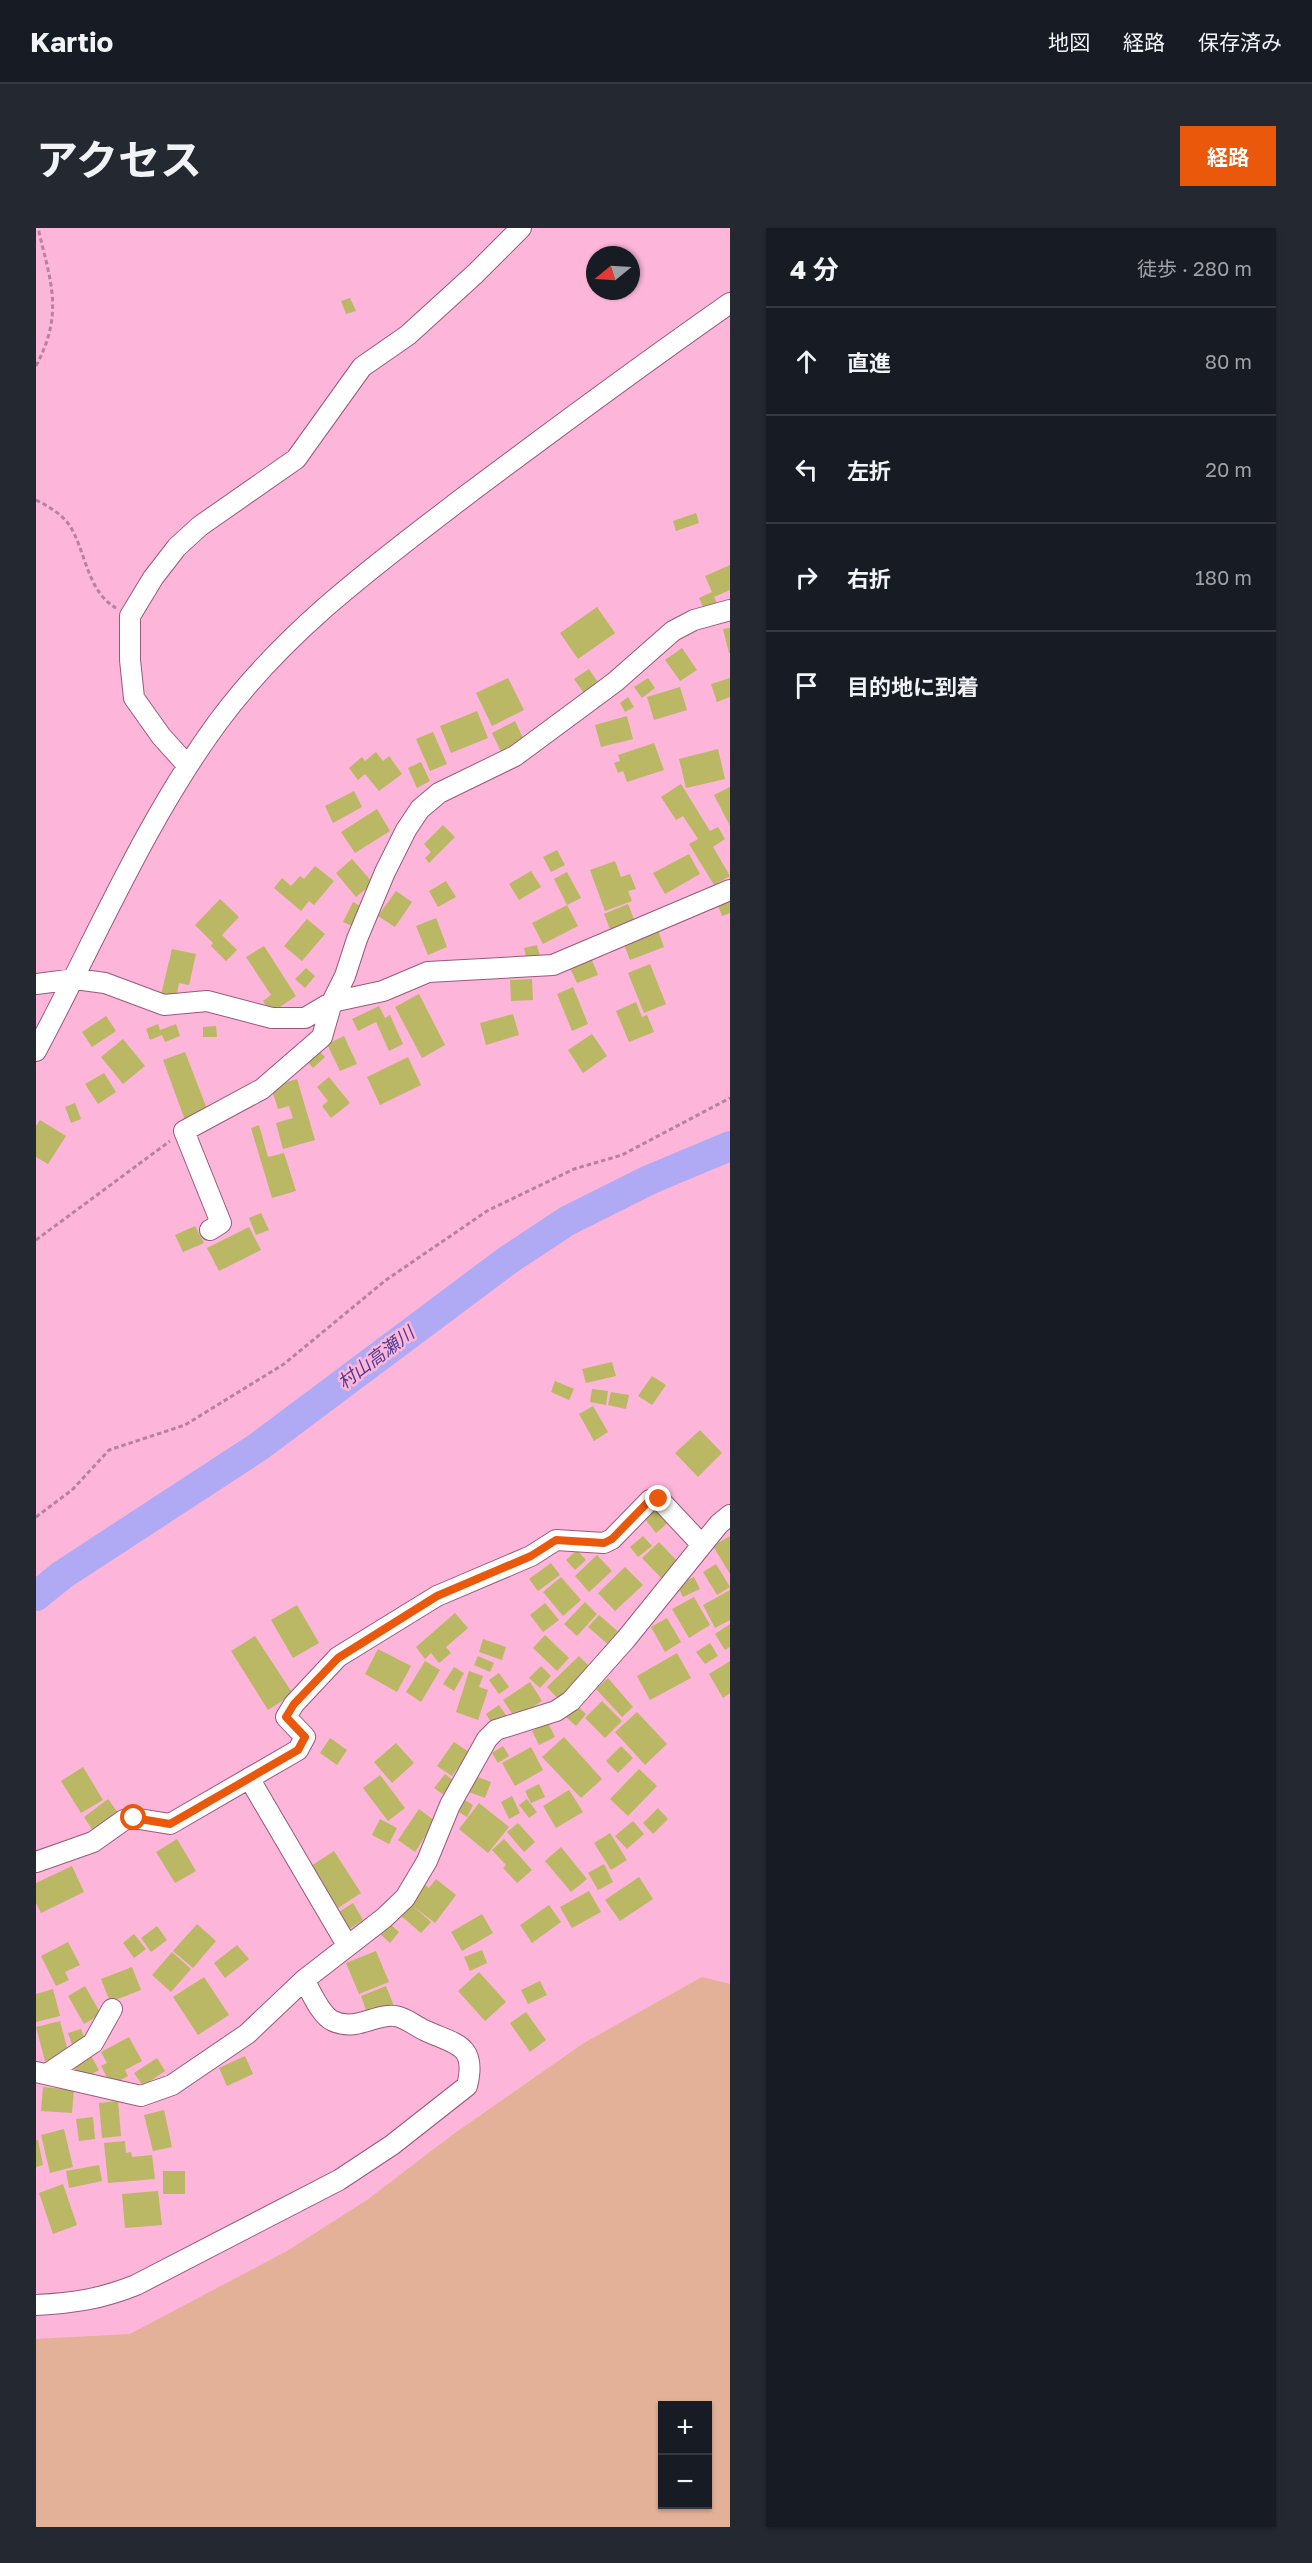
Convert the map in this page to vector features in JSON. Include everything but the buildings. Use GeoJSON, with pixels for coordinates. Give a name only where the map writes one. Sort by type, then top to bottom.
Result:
{"type":"FeatureCollection","features":[{"type":"Feature","properties":{"kind":"street"},"geometry":{"type":"LineString","coordinates":[[188,766],[161,736],[134,698],[130,660],[130,616],[153,578],[177,547],[200,526],[296,459],[362,367],[408,335],[475,274],[520,228]]}},
{"type":"Feature","properties":{"kind":"street"},"geometry":{"type":"LineString","coordinates":[[36,1051],[154,825],[188,766],[254,677],[302,626],[347,588],[497,472],[730,303]]}},
{"type":"Feature","properties":{"kind":"street"},"geometry":{"type":"LineString","coordinates":[[210,1230],[221,1223],[184,1131],[262,1089],[322,1037],[332,1002],[345,975],[357,939],[385,872],[406,830],[420,809],[439,793],[515,756],[615,682],[673,631],[693,620],[730,610]]}},
{"type":"Feature","properties":{"kind":"street"},"geometry":{"type":"LineString","coordinates":[[36,984],[75,979],[105,983],[164,1005],[207,1001],[272,1018],[305,1017],[332,1002],[383,991],[428,972],[553,965],[730,890]]}},
{"type":"Feature","properties":{"kind":"street"},"geometry":{"type":"LineString","coordinates":[[36,1862],[93,1842],[124,1820],[134,1818],[170,1824],[298,1750],[305,1737],[286,1717],[294,1704],[338,1658],[437,1596],[531,1556],[556,1540],[604,1543],[612,1539],[650,1500],[659,1499],[702,1545]]}},
{"type":"Feature","properties":{"kind":"street"},"geometry":{"type":"LineString","coordinates":[[42,2073],[141,2096],[181,2079],[247,2034],[303,1980],[384,1918],[405,1898],[427,1861],[450,1806],[487,1739],[496,1730],[556,1711],[571,1701],[626,1640],[718,1524],[730,1515]]}},
{"type":"Feature","properties":{"kind":"street"},"geometry":{"type":"LineString","coordinates":[[249,1778],[347,1945]]}},
{"type":"Feature","properties":{"kind":"street"},"geometry":{"type":"LineString","coordinates":[[36,2305],[80,2302],[107,2297],[136,2285],[339,2180],[392,2145],[467,2086],[470,2062],[464,2049],[452,2039],[434,2035],[396,2016],[386,2016],[364,2024],[332,2021],[303,1980]]}},
{"type":"Feature","properties":{"kind":"street"},"geometry":{"type":"LineString","coordinates":[[42,2073],[93,2043],[112,2009]]}},
{"type":"Feature","properties":{"kind":"path"},"geometry":{"type":"LineString","coordinates":[[36,366],[44,351],[54,313],[51,283],[38,228]]}},
{"type":"Feature","properties":{"kind":"path"},"geometry":{"type":"LineString","coordinates":[[36,500],[51,507],[69,525],[93,582],[107,603],[130,616]]}},
{"type":"Feature","properties":{"kind":"path"},"geometry":{"type":"LineString","coordinates":[[36,1517],[72,1490],[109,1450],[185,1425],[284,1364],[386,1280],[487,1211],[574,1169],[622,1155],[730,1098]]}},
{"type":"Feature","properties":{"kind":"path"},"geometry":{"type":"LineString","coordinates":[[36,1240],[184,1131]]}},
{"type":"Feature","properties":{"kind":"shaded area"},"geometry":{"type":"Polygon","coordinates":[[[702,1977],[730,1984],[730,2527],[36,2527],[36,2339],[130,2334],[287,2251],[367,2200],[455,2133],[584,2043],[702,1977]]]}},
{"type":"Feature","properties":{"kind":"waterway","name":"村山高瀬川"},"geometry":{"type":"LineString","coordinates":[[36,1596],[62,1575],[258,1447],[508,1260],[567,1221],[649,1180],[730,1146]]}},
{"type":"Feature","properties":{"kind":"route"},"geometry":{"type":"LineString","coordinates":[[134,1818],[170,1824],[298,1750],[305,1737],[286,1717],[294,1704],[338,1658],[437,1596],[495,1573],[531,1556],[556,1540],[604,1543],[612,1539],[650,1500],[659,1499]]}}]}
